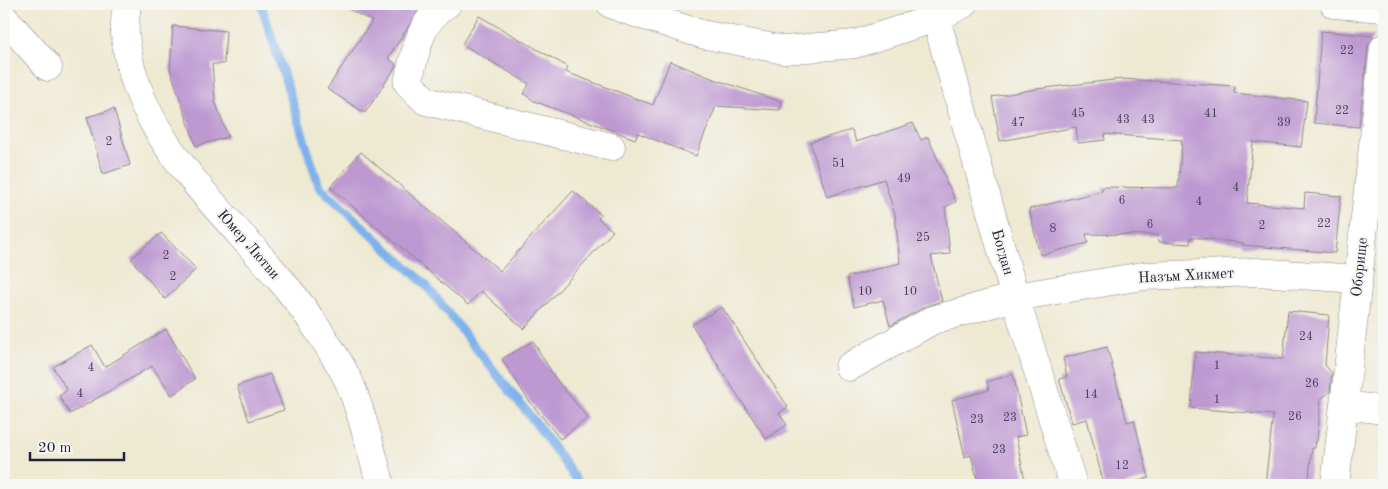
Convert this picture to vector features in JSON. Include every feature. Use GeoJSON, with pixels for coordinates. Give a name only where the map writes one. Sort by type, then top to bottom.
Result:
{"type":"FeatureCollection","features":[{"type":"Feature","properties":{"kind":"street","name":"Юмер Лютви"},"geometry":{"type":"LineString","coordinates":[[127,4],[125,33],[132,72],[145,106],[168,147],[200,188],[278,278],[317,329],[351,387],[379,479],[378,485]]}},
{"type":"Feature","properties":{"kind":"street"},"geometry":{"type":"LineString","coordinates":[[447,4],[438,9],[418,38],[408,83],[426,101],[611,147]]}},
{"type":"Feature","properties":{"kind":"street"},"geometry":{"type":"LineString","coordinates":[[611,4],[700,34],[784,50],[855,44],[936,18],[963,4]]}},
{"type":"Feature","properties":{"kind":"street"},"geometry":{"type":"LineString","coordinates":[[1340,4],[1384,8]]}},
{"type":"Feature","properties":{"kind":"street"},"geometry":{"type":"LineString","coordinates":[[4,18],[48,67]]}},
{"type":"Feature","properties":{"kind":"street","name":"Богдан"},"geometry":{"type":"LineString","coordinates":[[936,18],[1015,297],[1073,485]]}},
{"type":"Feature","properties":{"kind":"street","name":"Оборище"},"geometry":{"type":"LineString","coordinates":[[1335,485],[1384,48]]}},
{"type":"Feature","properties":{"kind":"street","name":"Назъм Хикмет"},"geometry":{"type":"LineString","coordinates":[[849,367],[933,320],[1015,297],[1143,276],[1256,272],[1357,279]]}},
{"type":"Feature","properties":{"kind":"street"},"geometry":{"type":"LineString","coordinates":[[1344,405],[1384,410]]}},
{"type":"Feature","properties":{"kind":"building"},"geometry":{"type":"Polygon","coordinates":[[[338,4],[423,4],[388,58],[396,64],[395,68],[365,113],[327,89],[372,21],[338,4]]]}},
{"type":"Feature","properties":{"kind":"building"},"geometry":{"type":"Polygon","coordinates":[[[479,16],[568,67],[566,72],[653,105],[670,61],[711,78],[782,102],[780,110],[716,106],[696,156],[638,133],[635,139],[534,101],[524,94],[529,84],[462,44],[479,16]]]}},
{"type":"Feature","properties":{"kind":"building"},"geometry":{"type":"Polygon","coordinates":[[[173,26],[226,31],[224,64],[212,64],[215,101],[228,137],[196,146],[170,69],[173,26]]]}},
{"type":"Feature","properties":{"kind":"building"},"geometry":{"type":"Polygon","coordinates":[[[1321,31],[1374,36],[1368,46],[1359,127],[1314,123],[1321,31]]]}},
{"type":"Feature","properties":{"kind":"building"},"geometry":{"type":"Polygon","coordinates":[[[1122,79],[1235,86],[1234,93],[1307,101],[1301,147],[1253,142],[1247,203],[1304,208],[1305,193],[1341,196],[1335,253],[1243,245],[1243,243],[1191,237],[1190,244],[1159,242],[1158,235],[1086,234],[1088,243],[1040,255],[1029,209],[1102,191],[1102,187],[1178,188],[1182,140],[1104,134],[1105,140],[1078,143],[1076,127],[1000,141],[992,97],[1036,89],[1122,79]]]}},
{"type":"Feature","properties":{"kind":"building"},"geometry":{"type":"Polygon","coordinates":[[[114,109],[130,165],[103,174],[87,117],[114,109]]]}},
{"type":"Feature","properties":{"kind":"building"},"geometry":{"type":"Polygon","coordinates":[[[913,123],[921,140],[928,137],[946,179],[946,184],[948,184],[956,202],[945,207],[950,254],[931,256],[942,301],[926,306],[890,326],[883,300],[854,307],[847,277],[900,263],[895,215],[884,179],[827,197],[810,142],[852,130],[856,142],[913,123]]]}},
{"type":"Feature","properties":{"kind":"building"},"geometry":{"type":"Polygon","coordinates":[[[361,152],[500,271],[573,191],[601,215],[598,218],[613,231],[524,329],[481,291],[468,305],[330,187],[361,152]]]}},
{"type":"Feature","properties":{"kind":"building"},"geometry":{"type":"Polygon","coordinates":[[[161,233],[196,269],[165,299],[131,259],[161,233]]]}},
{"type":"Feature","properties":{"kind":"building"},"geometry":{"type":"Polygon","coordinates":[[[722,307],[788,407],[779,413],[787,425],[766,439],[692,325],[722,307]]]}},
{"type":"Feature","properties":{"kind":"building"},"geometry":{"type":"Polygon","coordinates":[[[1288,311],[1329,315],[1325,365],[1332,373],[1330,392],[1321,399],[1317,441],[1315,448],[1312,448],[1308,485],[1265,485],[1273,415],[1191,408],[1195,352],[1283,359],[1288,311]]]}},
{"type":"Feature","properties":{"kind":"building"},"geometry":{"type":"Polygon","coordinates":[[[166,329],[195,379],[172,395],[152,366],[70,414],[59,396],[67,390],[53,367],[92,345],[105,367],[166,329]]]}},
{"type":"Feature","properties":{"kind":"building"},"geometry":{"type":"Polygon","coordinates":[[[533,341],[555,378],[588,418],[560,439],[527,398],[502,359],[533,341]]]}},
{"type":"Feature","properties":{"kind":"building"},"geometry":{"type":"Polygon","coordinates":[[[1107,347],[1127,422],[1134,420],[1149,478],[1122,485],[1104,485],[1087,419],[1072,423],[1059,379],[1067,377],[1063,358],[1107,347]]]}},
{"type":"Feature","properties":{"kind":"building"},"geometry":{"type":"Polygon","coordinates":[[[270,374],[284,410],[249,421],[237,386],[270,374]]]}},
{"type":"Feature","properties":{"kind":"building"},"geometry":{"type":"Polygon","coordinates":[[[1013,374],[1026,435],[1016,437],[1026,485],[979,485],[971,455],[965,457],[952,400],[989,390],[987,382],[1013,374]]]}},
{"type":"Feature","properties":{"kind":"waterway"},"geometry":{"type":"LineString","coordinates":[[261,4],[319,186],[425,284],[538,426],[580,485]]}}]}
